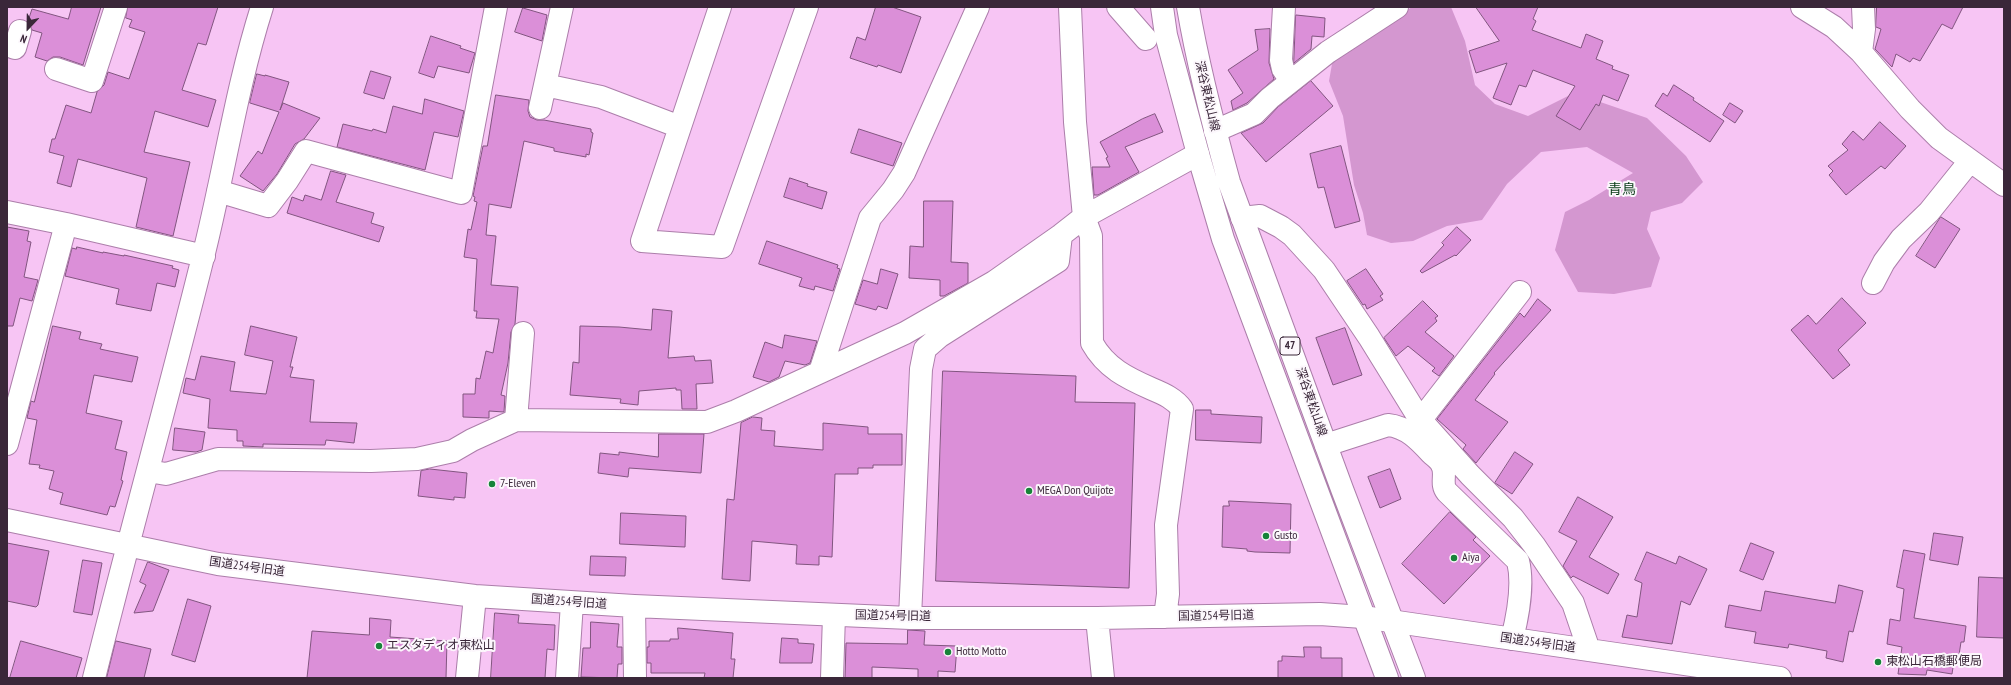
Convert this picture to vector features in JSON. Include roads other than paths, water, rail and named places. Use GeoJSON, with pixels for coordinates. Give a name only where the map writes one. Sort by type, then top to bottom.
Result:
{"type":"FeatureCollection","features":[{"type":"Feature","properties":{"kind":"street"},"geometry":{"type":"LineString","coordinates":[[56,69],[92,81],[116,7]]}},
{"type":"Feature","properties":{"kind":"street"},"geometry":{"type":"LineString","coordinates":[[94,678],[127,546],[204,256],[238,94],[262,7]]}},
{"type":"Feature","properties":{"kind":"street"},"geometry":{"type":"LineString","coordinates":[[218,191],[268,206],[287,181],[306,151],[461,193],[496,7]]}},
{"type":"Feature","properties":{"kind":"street"},"geometry":{"type":"LineString","coordinates":[[540,108],[562,7]]}},
{"type":"Feature","properties":{"kind":"street"},"geometry":{"type":"LineString","coordinates":[[720,7],[642,241],[722,247],[807,7]]}},
{"type":"Feature","properties":{"kind":"street"},"geometry":{"type":"LineString","coordinates":[[820,372],[870,218],[893,190],[904,173],[978,7]]}},
{"type":"Feature","properties":{"kind":"street"},"geometry":{"type":"LineString","coordinates":[[1070,7],[1075,122],[1084,217],[1092,236],[1092,343],[1099,355],[1112,368],[1126,377],[1176,401],[1182,409],[1166,525],[1168,594],[1164,617]]}},
{"type":"Feature","properties":{"kind":"street"},"geometry":{"type":"LineString","coordinates":[[1118,7],[1146,39]]}},
{"type":"Feature","properties":{"kind":"street","name":"深谷東松山線"},"geometry":{"type":"LineString","coordinates":[[1162,7],[1166,35],[1198,154],[1224,239],[1328,518],[1363,617],[1387,678]]}},
{"type":"Feature","properties":{"kind":"street","name":"深谷東松山線"},"geometry":{"type":"LineString","coordinates":[[1188,7],[1194,45],[1215,131],[1242,218],[1414,678]]}},
{"type":"Feature","properties":{"kind":"street"},"geometry":{"type":"LineString","coordinates":[[1284,7],[1281,60],[1283,69],[1291,81]]}},
{"type":"Feature","properties":{"kind":"street"},"geometry":{"type":"LineString","coordinates":[[1215,131],[1254,114],[1270,98],[1328,52],[1397,7]]}},
{"type":"Feature","properties":{"kind":"street"},"geometry":{"type":"LineString","coordinates":[[1802,7],[1834,27],[1861,52],[1910,109],[1939,138],[2004,185]]}},
{"type":"Feature","properties":{"kind":"street"},"geometry":{"type":"LineString","coordinates":[[1861,52],[1864,29],[1863,7]]}},
{"type":"Feature","properties":{"kind":"street"},"geometry":{"type":"LineString","coordinates":[[545,85],[601,97],[680,127]]}},
{"type":"Feature","properties":{"kind":"street"},"geometry":{"type":"LineString","coordinates":[[148,471],[166,474],[218,459],[371,461],[417,459],[453,451],[472,440],[516,420],[707,422],[736,411],[905,333],[970,297],[1061,235],[1084,217],[1198,154]]}},
{"type":"Feature","properties":{"kind":"street"},"geometry":{"type":"LineString","coordinates":[[1873,283],[1884,262],[1901,239],[1929,212],[1970,160]]}},
{"type":"Feature","properties":{"kind":"street"},"geometry":{"type":"LineString","coordinates":[[7,212],[204,256]]}},
{"type":"Feature","properties":{"kind":"street"},"geometry":{"type":"LineString","coordinates":[[1242,218],[1260,216],[1276,223],[1292,235],[1324,270],[1369,337],[1419,418],[1470,475],[1513,518],[1534,545],[1574,603],[1589,650]]}},
{"type":"Feature","properties":{"kind":"street"},"geometry":{"type":"LineString","coordinates":[[7,444],[66,224]]}},
{"type":"Feature","properties":{"kind":"street"},"geometry":{"type":"LineString","coordinates":[[910,618],[921,369],[925,349],[940,336],[1058,262],[1061,235]]}},
{"type":"Feature","properties":{"kind":"street"},"geometry":{"type":"LineString","coordinates":[[1419,418],[1426,413],[1520,292]]}},
{"type":"Feature","properties":{"kind":"street"},"geometry":{"type":"LineString","coordinates":[[516,420],[523,333]]}},
{"type":"Feature","properties":{"kind":"street"},"geometry":{"type":"LineString","coordinates":[[1326,445],[1388,425],[1398,426],[1419,440],[1442,464],[1444,471],[1444,489],[1518,561],[1521,573],[1516,623],[1512,640]]}},
{"type":"Feature","properties":{"kind":"street","name":"国道254号旧道"},"geometry":{"type":"LineString","coordinates":[[7,520],[218,564],[475,596],[634,606],[910,618],[1098,618],[1320,614],[1392,620],[1512,640],[1589,650],[1672,670],[1780,678]]}},
{"type":"Feature","properties":{"kind":"street"},"geometry":{"type":"LineString","coordinates":[[467,678],[475,596]]}},
{"type":"Feature","properties":{"kind":"street"},"geometry":{"type":"LineString","coordinates":[[567,678],[572,602]]}},
{"type":"Feature","properties":{"kind":"street"},"geometry":{"type":"LineString","coordinates":[[634,606],[635,678]]}},
{"type":"Feature","properties":{"kind":"street"},"geometry":{"type":"LineString","coordinates":[[832,678],[834,615]]}},
{"type":"Feature","properties":{"kind":"street"},"geometry":{"type":"LineString","coordinates":[[1098,618],[1103,678]]}},
{"type":"Feature","properties":{"kind":"place","name":"7-Eleven"},"geometry":{"type":"Point","coordinates":[492,484]}},
{"type":"Feature","properties":{"kind":"place","name":"MEGA Don Quijote"},"geometry":{"type":"Point","coordinates":[1029,491]}},
{"type":"Feature","properties":{"kind":"place","name":"Gusto"},"geometry":{"type":"Point","coordinates":[1266,536]}},
{"type":"Feature","properties":{"kind":"place","name":"Aiya"},"geometry":{"type":"Point","coordinates":[1454,558]}},
{"type":"Feature","properties":{"kind":"place","name":"エスタディオ東松山"},"geometry":{"type":"Point","coordinates":[379,646]}},
{"type":"Feature","properties":{"kind":"place","name":"Hotto Motto"},"geometry":{"type":"Point","coordinates":[948,652]}},
{"type":"Feature","properties":{"kind":"place","name":"東松山石橋郵便局"},"geometry":{"type":"Point","coordinates":[1878,662]}},
{"type":"Feature","properties":{"kind":"district","name":"青鳥"},"geometry":{"type":"Point","coordinates":[1622,190]}}]}
